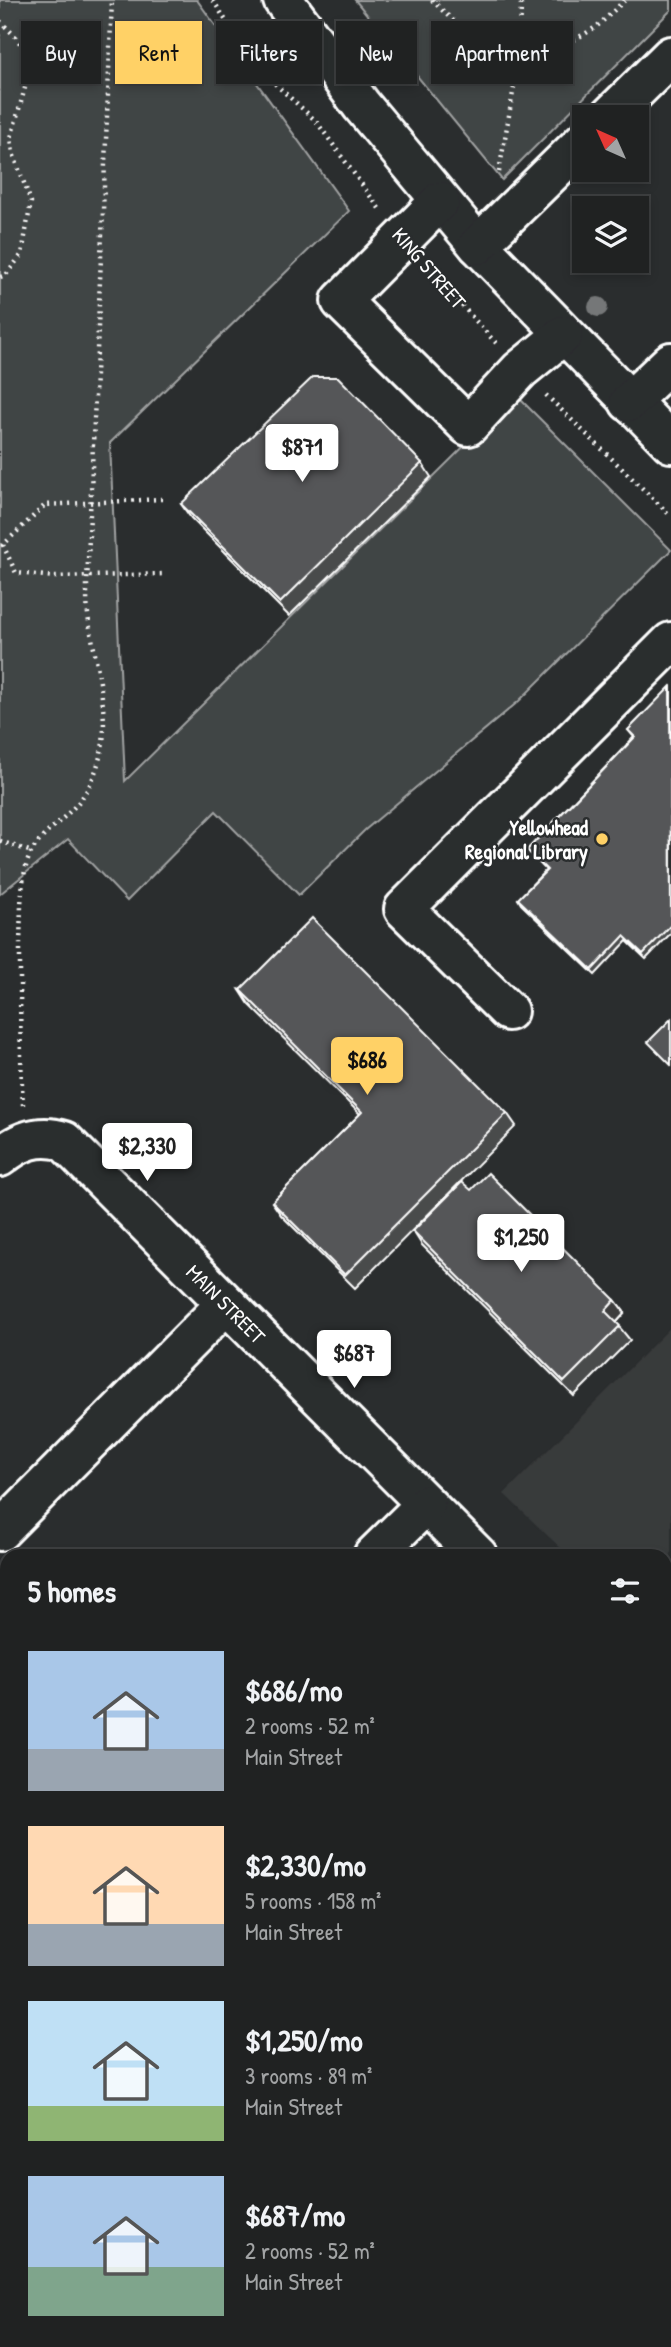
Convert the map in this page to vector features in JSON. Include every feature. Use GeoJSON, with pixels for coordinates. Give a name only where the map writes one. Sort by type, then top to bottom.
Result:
{"type":"FeatureCollection","features":[{"type":"Feature","properties":{"kind":"street"},"geometry":{"type":"LineString","coordinates":[[283,0],[362,106],[478,245],[671,443]]}},
{"type":"Feature","properties":{"kind":"street"},"geometry":{"type":"LineString","coordinates":[[621,105],[671,56]]}},
{"type":"Feature","properties":{"kind":"street"},"geometry":{"type":"LineString","coordinates":[[478,245],[572,153]]}},
{"type":"Feature","properties":{"kind":"street"},"geometry":{"type":"LineString","coordinates":[[440,201],[341,301],[468,426],[520,370],[563,335]]}},
{"type":"Feature","properties":{"kind":"street"},"geometry":{"type":"LineString","coordinates":[[629,401],[671,362]]}},
{"type":"Feature","properties":{"kind":"street"},"geometry":{"type":"LineString","coordinates":[[508,1011],[404,909],[671,642]]}},
{"type":"Feature","properties":{"kind":"street","name":"MAIN STREET"},"geometry":{"type":"LineString","coordinates":[[12,1149],[50,1137],[64,1141],[471,1549]]}},
{"type":"Feature","properties":{"kind":"street"},"geometry":{"type":"LineString","coordinates":[[0,1531],[226,1304]]}},
{"type":"Feature","properties":{"kind":"street"},"geometry":{"type":"LineString","coordinates":[[380,1549],[426,1504]]}},
{"type":"Feature","properties":{"kind":"path"},"geometry":{"type":"LineString","coordinates":[[12,1149],[19,1044],[23,888],[32,852],[88,789],[103,745],[104,727],[96,651],[88,620],[87,576],[112,0]]}},
{"type":"Feature","properties":{"kind":"path","name":"KING STREET"},"geometry":{"type":"LineString","coordinates":[[213,0],[253,64],[316,121],[401,239],[520,370],[671,516]]}},
{"type":"Feature","properties":{"kind":"path"},"geometry":{"type":"LineString","coordinates":[[432,0],[454,21]]}},
{"type":"Feature","properties":{"kind":"path"},"geometry":{"type":"LineString","coordinates":[[520,0],[520,21]]}},
{"type":"Feature","properties":{"kind":"path"},"geometry":{"type":"LineString","coordinates":[[573,39],[596,27],[625,0]]}},
{"type":"Feature","properties":{"kind":"path"},"geometry":{"type":"LineString","coordinates":[[0,21],[16,37],[28,56],[28,77],[10,138],[31,202],[22,254],[6,275],[0,277]]}},
{"type":"Feature","properties":{"kind":"path"},"geometry":{"type":"LineString","coordinates":[[498,180],[515,84]]}},
{"type":"Feature","properties":{"kind":"path"},"geometry":{"type":"LineString","coordinates":[[162,499],[45,505],[3,545],[16,573],[55,577],[166,574]]}},
{"type":"Feature","properties":{"kind":"path"},"geometry":{"type":"LineString","coordinates":[[0,841],[32,852]]}},
{"type":"Feature","properties":{"kind":"shaded area"},"geometry":{"type":"Polygon","coordinates":[[[0,0],[197,0],[216,26],[216,84],[258,84],[349,211],[110,443],[125,781],[516,395],[671,550],[519,701],[365,830],[299,895],[216,811],[127,901],[68,839],[0,894],[0,0]]]}},
{"type":"Feature","properties":{"kind":"shaded area"},"geometry":{"type":"Polygon","coordinates":[[[355,0],[671,0],[671,10],[577,105],[572,105],[572,110],[502,180],[417,76],[417,21],[372,21],[355,0]]]}},
{"type":"Feature","properties":{"kind":"shaded area"},"geometry":{"type":"Polygon","coordinates":[[[671,1327],[671,1549],[562,1549],[504,1494],[671,1327]]]}},
{"type":"Feature","properties":{"kind":"building"},"geometry":{"type":"Polygon","coordinates":[[[313,377],[338,377],[422,463],[280,603],[181,504],[313,377]]]}},
{"type":"Feature","properties":{"kind":"building","name":"Yellowhead Regional Library"},"geometry":{"type":"Polygon","coordinates":[[[670,687],[671,925],[643,954],[624,936],[592,970],[518,899],[547,870],[527,850],[635,737],[628,730],[670,687]]]}},
{"type":"Feature","properties":{"kind":"building"},"geometry":{"type":"Polygon","coordinates":[[[312,918],[507,1113],[345,1275],[272,1202],[362,1112],[240,990],[312,918]]]}},
{"type":"Feature","properties":{"kind":"building"},"geometry":{"type":"Polygon","coordinates":[[[671,1019],[671,1065],[648,1042],[671,1019]]]}},
{"type":"Feature","properties":{"kind":"building"},"geometry":{"type":"Polygon","coordinates":[[[488,1173],[615,1300],[605,1311],[620,1326],[564,1382],[413,1231],[462,1182],[471,1190],[488,1173]]]}},
{"type":"Feature","properties":{"kind":"place","name":"Yellowhead Regional Library"},"geometry":{"type":"Point","coordinates":[602,839]}}]}
